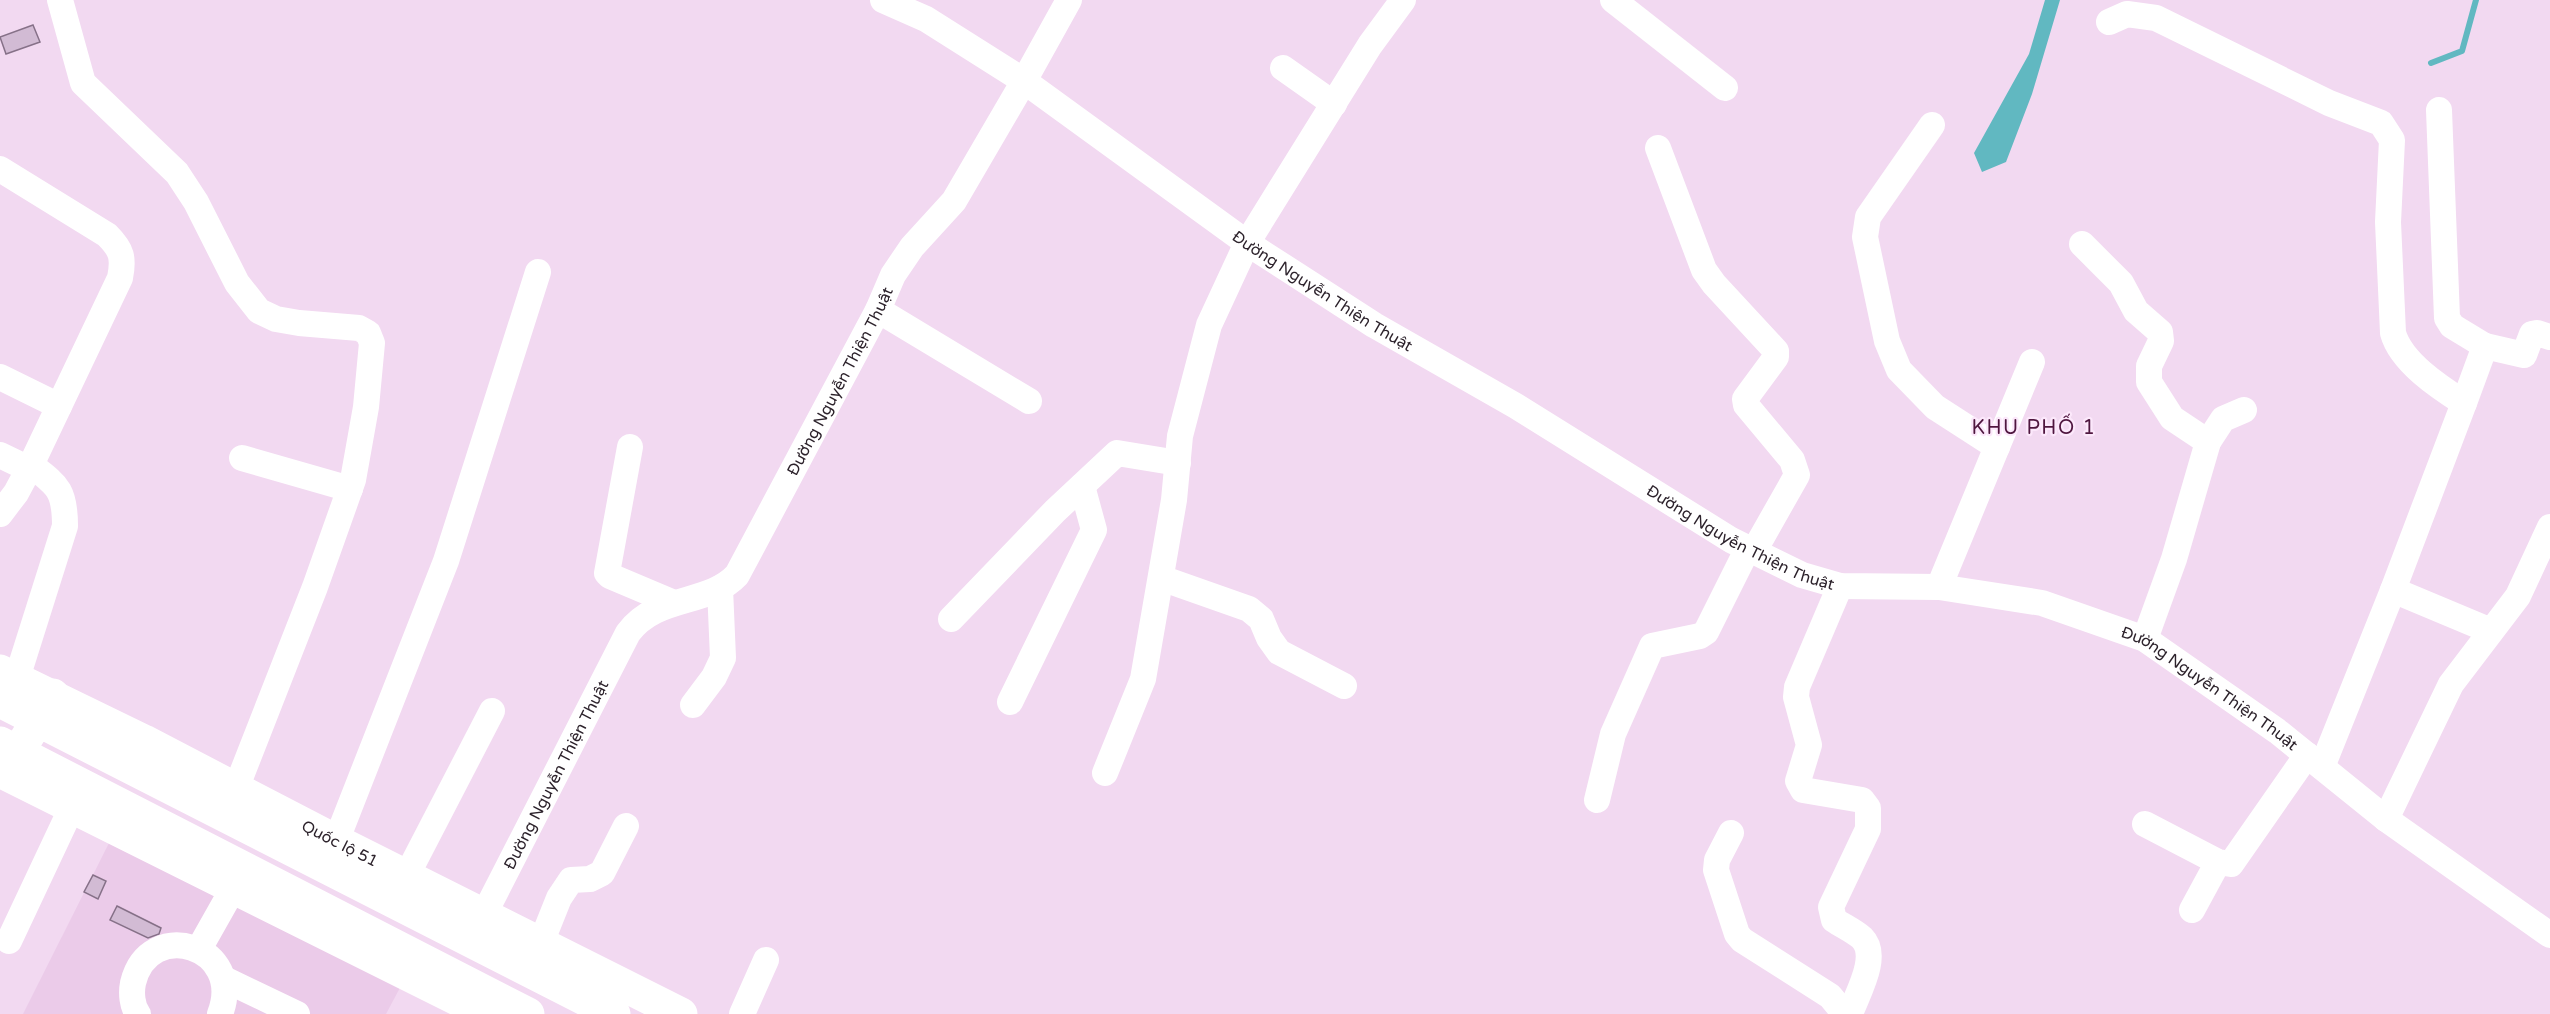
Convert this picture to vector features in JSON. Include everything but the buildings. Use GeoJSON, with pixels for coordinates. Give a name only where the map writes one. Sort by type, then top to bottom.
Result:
{"type":"FeatureCollection","features":[{"type":"Feature","properties":{"kind":"main road","name":"Quốc lộ 51"},"geometry":{"type":"LineString","coordinates":[[6,683],[45,707],[477,928],[541,943],[681,1014]]}},
{"type":"Feature","properties":{"kind":"main road"},"geometry":{"type":"LineString","coordinates":[[5,764],[45,707]]}},
{"type":"Feature","properties":{"kind":"main road"},"geometry":{"type":"LineString","coordinates":[[5,764],[72,807],[239,878],[468,1010]]}},
{"type":"Feature","properties":{"kind":"main road"},"geometry":{"type":"LineString","coordinates":[[5,764],[239,878],[528,1014]]}},
{"type":"Feature","properties":{"kind":"main road","name":"Quốc lộ 51"},"geometry":{"type":"LineString","coordinates":[[331,854],[406,877],[477,928],[614,1014]]}},
{"type":"Feature","properties":{"kind":"street"},"geometry":{"type":"LineString","coordinates":[[60,0],[83,83],[177,173],[196,202],[237,284],[259,310],[276,319],[359,328],[368,333],[372,343],[366,407],[350,489],[231,802]]}},
{"type":"Feature","properties":{"kind":"street"},"geometry":{"type":"LineString","coordinates":[[882,0],[931,9],[1024,81],[1069,0]]}},
{"type":"Feature","properties":{"kind":"street"},"geometry":{"type":"LineString","coordinates":[[1105,773],[1143,679],[1161,578],[1180,436],[1209,325],[1247,243],[1370,45],[1403,0]]}},
{"type":"Feature","properties":{"kind":"street"},"geometry":{"type":"LineString","coordinates":[[1613,0],[1725,88]]}},
{"type":"Feature","properties":{"kind":"street"},"geometry":{"type":"LineString","coordinates":[[2109,22],[2127,14],[2156,18],[2330,103],[2381,123],[2392,140],[2388,222],[2393,333],[2397,346],[2464,403]]}},
{"type":"Feature","properties":{"kind":"street"},"geometry":{"type":"LineString","coordinates":[[1283,68],[1334,104]]}},
{"type":"Feature","properties":{"kind":"street","name":"Đường Nguyễn Thiện Thuật"},"geometry":{"type":"LineString","coordinates":[[477,928],[628,633],[639,619],[654,609],[727,585],[746,561],[878,310],[893,276],[912,246],[954,201],[1024,81],[1247,243],[1374,326],[1516,406],[1751,550],[1802,575],[1840,586],[1939,587],[2043,603],[2145,639],[2241,705],[2386,819],[2550,935]]}},
{"type":"Feature","properties":{"kind":"street"},"geometry":{"type":"LineString","coordinates":[[2439,110],[2447,318],[2452,326],[2486,346],[2524,355],[2532,334],[2537,333],[2550,337]]}},
{"type":"Feature","properties":{"kind":"street"},"geometry":{"type":"LineString","coordinates":[[1932,125],[1868,217],[1865,237],[1887,341],[1899,370],[1935,406],[1997,447]]}},
{"type":"Feature","properties":{"kind":"street"},"geometry":{"type":"LineString","coordinates":[[1598,800],[1613,734],[1652,646],[1700,636],[1706,632],[1751,550],[1797,475],[1791,460],[1746,405],[1745,399],[1776,357],[1776,351],[1714,284],[1704,270],[1658,148]]}},
{"type":"Feature","properties":{"kind":"street"},"geometry":{"type":"LineString","coordinates":[[0,169],[107,235],[121,249],[123,263],[120,278],[30,467],[16,494],[0,514]]}},
{"type":"Feature","properties":{"kind":"street"},"geometry":{"type":"LineString","coordinates":[[2082,244],[2121,283],[2136,311],[2160,332],[2161,341],[2149,366],[2150,382],[2172,418],[2208,442]]}},
{"type":"Feature","properties":{"kind":"street"},"geometry":{"type":"LineString","coordinates":[[331,854],[446,561],[538,272]]}},
{"type":"Feature","properties":{"kind":"street"},"geometry":{"type":"LineString","coordinates":[[878,310],[1029,401]]}},
{"type":"Feature","properties":{"kind":"street"},"geometry":{"type":"LineString","coordinates":[[2145,824],[2218,862],[2231,864],[2315,761],[2393,591],[2486,346]]}},
{"type":"Feature","properties":{"kind":"street"},"geometry":{"type":"LineString","coordinates":[[1939,587],[2032,362]]}},
{"type":"Feature","properties":{"kind":"street"},"geometry":{"type":"LineString","coordinates":[[0,377],[59,406]]}},
{"type":"Feature","properties":{"kind":"street"},"geometry":{"type":"LineString","coordinates":[[2145,639],[2174,559],[2208,442],[2223,419],[2244,410]]}},
{"type":"Feature","properties":{"kind":"street"},"geometry":{"type":"LineString","coordinates":[[630,447],[607,573],[674,603]]}},
{"type":"Feature","properties":{"kind":"street"},"geometry":{"type":"LineString","coordinates":[[951,619],[1016,550],[1117,453],[1178,462]]}},
{"type":"Feature","properties":{"kind":"street"},"geometry":{"type":"LineString","coordinates":[[0,455],[30,467],[60,488],[65,506],[65,526],[6,683]]}},
{"type":"Feature","properties":{"kind":"street"},"geometry":{"type":"LineString","coordinates":[[242,458],[350,489]]}},
{"type":"Feature","properties":{"kind":"street"},"geometry":{"type":"LineString","coordinates":[[1010,702],[1094,530],[1082,486]]}},
{"type":"Feature","properties":{"kind":"street"},"geometry":{"type":"LineString","coordinates":[[2386,819],[2451,684],[2518,596],[2550,527]]}},
{"type":"Feature","properties":{"kind":"street"},"geometry":{"type":"LineString","coordinates":[[1161,578],[1249,609],[1261,619],[1269,638],[1279,652],[1344,686]]}},
{"type":"Feature","properties":{"kind":"street"},"geometry":{"type":"LineString","coordinates":[[1840,586],[1797,687],[1796,697],[1809,745],[1798,781],[1803,790],[1862,800],[1868,808],[1866,832],[1831,907],[1834,920],[1862,939],[1869,950],[1869,960],[1850,1014]]}},
{"type":"Feature","properties":{"kind":"street"},"geometry":{"type":"LineString","coordinates":[[693,705],[714,677],[723,658],[720,588]]}},
{"type":"Feature","properties":{"kind":"street"},"geometry":{"type":"LineString","coordinates":[[2393,591],[2491,631]]}},
{"type":"Feature","properties":{"kind":"street"},"geometry":{"type":"LineString","coordinates":[[406,877],[492,711]]}},
{"type":"Feature","properties":{"kind":"street"},"geometry":{"type":"LineString","coordinates":[[9,941],[72,807]]}},
{"type":"Feature","properties":{"kind":"street"},"geometry":{"type":"LineString","coordinates":[[541,943],[560,898],[571,880],[590,879],[602,873],[626,826]]}},
{"type":"Feature","properties":{"kind":"street"},"geometry":{"type":"LineString","coordinates":[[1731,833],[1717,860],[1716,870],[1737,934],[1830,996],[1845,1014]]}},
{"type":"Feature","properties":{"kind":"street"},"geometry":{"type":"LineString","coordinates":[[2192,910],[2218,862]]}},
{"type":"Feature","properties":{"kind":"street"},"geometry":{"type":"LineString","coordinates":[[199,949],[239,878]]}},
{"type":"Feature","properties":{"kind":"street"},"geometry":{"type":"LineString","coordinates":[[138,1014],[131,991],[136,971],[148,956],[166,946],[177,945],[199,949],[215,962],[224,979],[225,999],[220,1014]]}},
{"type":"Feature","properties":{"kind":"street"},"geometry":{"type":"LineString","coordinates":[[741,1014],[766,960]]}},
{"type":"Feature","properties":{"kind":"street"},"geometry":{"type":"LineString","coordinates":[[224,979],[297,1014]]}},
{"type":"Feature","properties":{"kind":"shaded area"},"geometry":{"type":"Polygon","coordinates":[[[111,839],[402,984],[386,1014],[23,1014],[111,839]]]}},
{"type":"Feature","properties":{"kind":"water"},"geometry":{"type":"Polygon","coordinates":[[[2045,0],[2060,0],[2032,94],[2006,162],[1982,172],[1974,153],[2029,54],[2045,0]]]}},
{"type":"Feature","properties":{"kind":"waterway"},"geometry":{"type":"LineString","coordinates":[[2431,63],[2462,51],[2476,0]]}},
{"type":"Feature","properties":{"kind":"district","name":"KHU PHỐ 1"},"geometry":{"type":"Point","coordinates":[2034,427]}}]}
